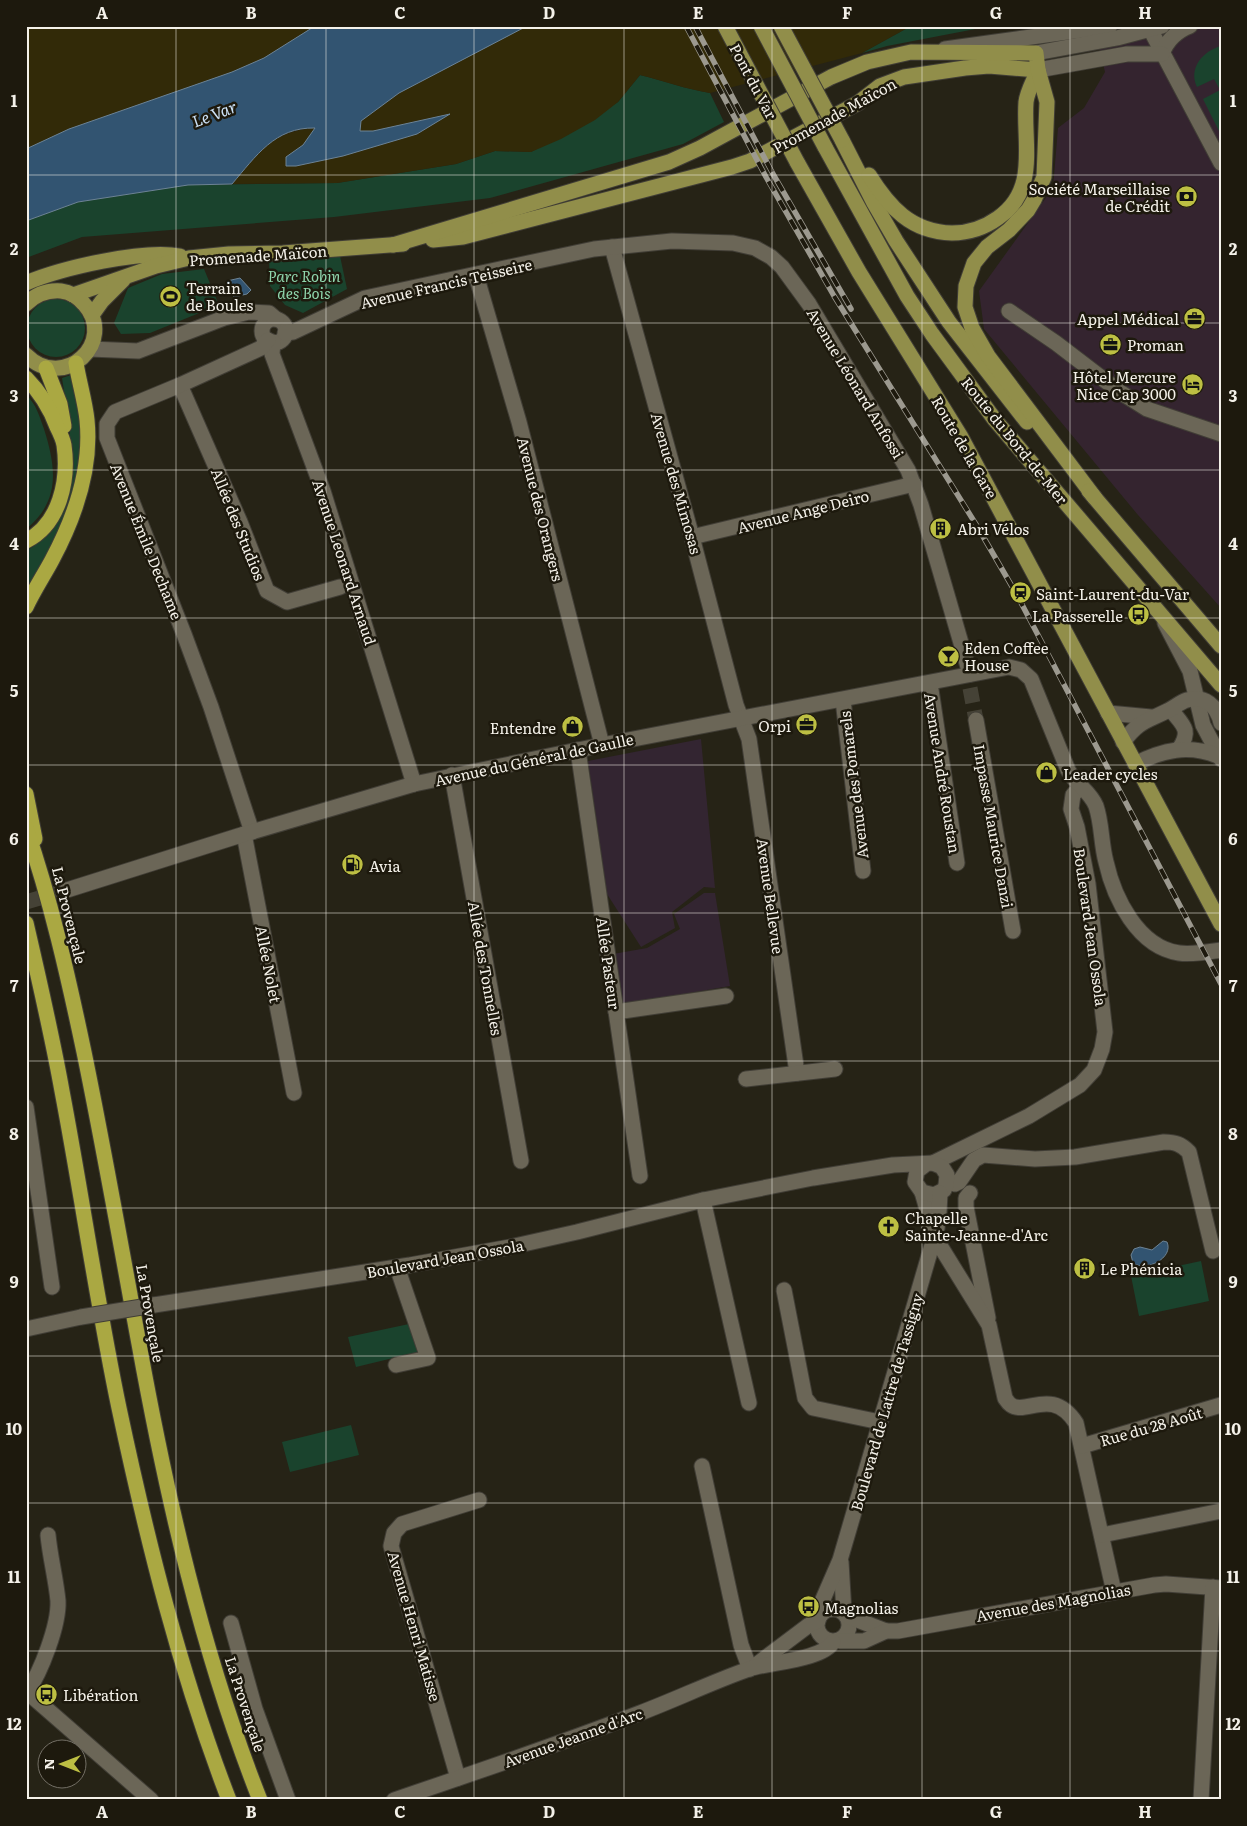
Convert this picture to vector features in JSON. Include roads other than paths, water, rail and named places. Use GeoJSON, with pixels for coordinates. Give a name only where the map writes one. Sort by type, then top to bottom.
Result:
{"type":"FeatureCollection","features":[{"type":"Feature","properties":{"kind":"highway"},"geometry":{"type":"LineString","coordinates":[[26,606],[52,560],[80,495],[88,444],[87,418],[76,363]]}},
{"type":"Feature","properties":{"kind":"highway"},"geometry":{"type":"LineString","coordinates":[[26,541],[39,533],[47,525],[61,497],[64,480],[64,427],[60,404],[46,368]]}},
{"type":"Feature","properties":{"kind":"highway"},"geometry":{"type":"LineString","coordinates":[[26,378],[38,390],[49,407],[64,444]]}},
{"type":"Feature","properties":{"kind":"highway"},"geometry":{"type":"LineString","coordinates":[[26,794],[41,870]]}},
{"type":"Feature","properties":{"kind":"highway","name":"La Provençale"},"geometry":{"type":"LineString","coordinates":[[26,828],[41,870],[71,991],[102,1138],[165,1480],[202,1628],[228,1710],[260,1800]]}},
{"type":"Feature","properties":{"kind":"highway"},"geometry":{"type":"LineString","coordinates":[[26,923],[62,1089],[119,1405],[137,1490],[178,1649],[199,1718],[228,1800]]}},
{"type":"Feature","properties":{"kind":"main road","name":"Pont du Var"},"geometry":{"type":"LineString","coordinates":[[725,26],[797,162]]}},
{"type":"Feature","properties":{"kind":"main road","name":"Route du Bord-de-Mer"},"geometry":{"type":"LineString","coordinates":[[761,26],[885,259],[932,334],[1005,434],[1221,685]]}},
{"type":"Feature","properties":{"kind":"main road"},"geometry":{"type":"LineString","coordinates":[[781,26],[845,146],[868,173],[893,208],[907,219],[930,230],[943,233],[976,230],[1001,216],[1012,206],[1021,192],[1027,164],[1026,100],[1038,70]]}},
{"type":"Feature","properties":{"kind":"main road","name":"Promenade Maïcon"},"geometry":{"type":"LineString","coordinates":[[393,245],[669,162],[700,148],[849,68],[893,55],[911,52],[1036,53]]}},
{"type":"Feature","properties":{"kind":"main road"},"geometry":{"type":"LineString","coordinates":[[1036,53],[1038,70],[1047,102],[1044,177],[1028,210],[987,247],[974,263],[966,286],[965,307],[972,328],[988,356],[1095,498]]}},
{"type":"Feature","properties":{"kind":"main road","name":"Promenade Maïcon"},"geometry":{"type":"LineString","coordinates":[[73,295],[156,266],[189,258],[393,245],[463,237],[732,168],[750,161],[850,107],[880,86],[904,77],[965,68],[995,66],[1038,70]]}},
{"type":"Feature","properties":{"kind":"main road","name":"Route du Bord-de-Mer"},"geometry":{"type":"LineString","coordinates":[[845,146],[878,211],[949,322],[1020,415],[1095,498],[1221,646]]}},
{"type":"Feature","properties":{"kind":"main road","name":"Route de la Gare"},"geometry":{"type":"LineString","coordinates":[[797,162],[859,272],[961,437],[1221,924]]}},
{"type":"Feature","properties":{"kind":"main road"},"geometry":{"type":"LineString","coordinates":[[26,283],[42,276],[139,255],[167,254],[189,258]]}},
{"type":"Feature","properties":{"kind":"main road","name":"Promenade Maïcon"},"geometry":{"type":"LineString","coordinates":[[92,315],[102,301],[126,277]]}},
{"type":"Feature","properties":{"kind":"main road"},"geometry":{"type":"LineString","coordinates":[[26,304],[37,295],[51,291],[73,295],[83,302],[92,315],[95,331],[90,349],[84,358],[67,368],[46,368],[33,362],[26,356]]}},
{"type":"Feature","properties":{"kind":"street"},"geometry":{"type":"LineString","coordinates":[[930,52],[959,46],[1110,26]]}},
{"type":"Feature","properties":{"kind":"street"},"geometry":{"type":"LineString","coordinates":[[1162,54],[1170,38],[1190,26]]}},
{"type":"Feature","properties":{"kind":"street"},"geometry":{"type":"LineString","coordinates":[[1036,53],[1117,38],[1156,28],[1162,54],[1221,163]]}},
{"type":"Feature","properties":{"kind":"street"},"geometry":{"type":"LineString","coordinates":[[1038,70],[1127,54],[1162,54]]}},
{"type":"Feature","properties":{"kind":"street","name":"Avenue Léonard Anfossi"},"geometry":{"type":"LineString","coordinates":[[612,247],[672,241],[733,243],[755,248],[771,256],[782,267],[809,304],[908,470],[914,484],[969,679]]}},
{"type":"Feature","properties":{"kind":"street","name":"Avenue Francis Teisseire"},"geometry":{"type":"LineString","coordinates":[[268,337],[279,341],[285,333],[293,332],[365,298],[594,249],[612,247]]}},
{"type":"Feature","properties":{"kind":"street","name":"Avenue des Mimosas"},"geometry":{"type":"LineString","coordinates":[[612,247],[736,705],[742,719]]}},
{"type":"Feature","properties":{"kind":"street","name":"Avenue des Orangers"},"geometry":{"type":"LineString","coordinates":[[476,275],[519,422],[602,745]]}},
{"type":"Feature","properties":{"kind":"street"},"geometry":{"type":"LineString","coordinates":[[1009,311],[1120,392],[1147,408],[1221,434]]}},
{"type":"Feature","properties":{"kind":"street"},"geometry":{"type":"LineString","coordinates":[[90,349],[131,351],[152,347],[235,315],[258,312],[268,313],[282,322],[285,333]]}},
{"type":"Feature","properties":{"kind":"street"},"geometry":{"type":"LineString","coordinates":[[235,315],[250,319],[268,337]]}},
{"type":"Feature","properties":{"kind":"street"},"geometry":{"type":"LineString","coordinates":[[268,337],[266,322],[276,319]]}},
{"type":"Feature","properties":{"kind":"street"},"geometry":{"type":"LineString","coordinates":[[95,331],[113,343],[131,351]]}},
{"type":"Feature","properties":{"kind":"street","name":"Avenue Émile Dechame"},"geometry":{"type":"LineString","coordinates":[[248,833],[211,707],[107,438],[107,424],[115,412],[261,348],[268,337]]}},
{"type":"Feature","properties":{"kind":"street","name":"Avenue Leonard Arnaud"},"geometry":{"type":"LineString","coordinates":[[268,337],[272,354],[323,490],[414,784]]}},
{"type":"Feature","properties":{"kind":"street","name":"Allée des Studios"},"geometry":{"type":"LineString","coordinates":[[180,385],[240,522],[267,591],[287,602],[340,587]]}},
{"type":"Feature","properties":{"kind":"street","name":"Avenue Ange Deiro"},"geometry":{"type":"LineString","coordinates":[[692,537],[914,484]]}},
{"type":"Feature","properties":{"kind":"street"},"geometry":{"type":"LineString","coordinates":[[1159,612],[1190,671],[1203,725],[1219,758]]}},
{"type":"Feature","properties":{"kind":"street","name":"Avenue du Général de Gaulle"},"geometry":{"type":"LineString","coordinates":[[67,890],[248,833],[414,784],[602,745],[930,682],[969,679],[1010,667],[1021,670],[1031,678],[1068,770],[1073,780],[1080,787]]}},
{"type":"Feature","properties":{"kind":"street","name":"Avenue André Roustan"},"geometry":{"type":"LineString","coordinates":[[930,682],[957,863]]}},
{"type":"Feature","properties":{"kind":"street","name":"Avenue des Pomarels"},"geometry":{"type":"LineString","coordinates":[[843,700],[863,871]]}},
{"type":"Feature","properties":{"kind":"street"},"geometry":{"type":"LineString","coordinates":[[1123,742],[1132,730],[1151,717],[1171,710],[1186,700],[1208,701],[1214,706],[1221,723]]}},
{"type":"Feature","properties":{"kind":"street"},"geometry":{"type":"LineString","coordinates":[[1171,710],[1186,729],[1184,742],[1180,749]]}},
{"type":"Feature","properties":{"kind":"street"},"geometry":{"type":"LineString","coordinates":[[1108,713],[1151,717]]}},
{"type":"Feature","properties":{"kind":"street","name":"Avenue Bellevue"},"geometry":{"type":"LineString","coordinates":[[742,719],[749,739],[797,1073]]}},
{"type":"Feature","properties":{"kind":"street","name":"Impasse Maurice Danzi"},"geometry":{"type":"LineString","coordinates":[[976,720],[1013,931]]}},
{"type":"Feature","properties":{"kind":"street"},"geometry":{"type":"LineString","coordinates":[[1135,764],[1180,749],[1198,749],[1219,758]]}},
{"type":"Feature","properties":{"kind":"street","name":"Allée Pasteur"},"geometry":{"type":"LineString","coordinates":[[578,750],[640,1176]]}},
{"type":"Feature","properties":{"kind":"street","name":"Allée des Tonnelles"},"geometry":{"type":"LineString","coordinates":[[452,776],[521,1162]]}},
{"type":"Feature","properties":{"kind":"street"},"geometry":{"type":"LineString","coordinates":[[1080,787],[1088,792],[1096,807],[1111,881],[1121,902],[1137,927],[1152,940],[1171,951],[1184,953],[1221,950]]}},
{"type":"Feature","properties":{"kind":"street","name":"Boulevard Jean Ossola"},"geometry":{"type":"LineString","coordinates":[[26,1329],[81,1317],[397,1267],[510,1247],[752,1189],[892,1165],[929,1163],[971,1145],[1029,1116],[1080,1085],[1094,1070],[1102,1050],[1105,1032],[1088,884],[1077,827],[1071,808],[1072,795],[1080,787]]}},
{"type":"Feature","properties":{"kind":"street","name":"Allée Nolet"},"geometry":{"type":"LineString","coordinates":[[248,833],[294,1093]]}},
{"type":"Feature","properties":{"kind":"street"},"geometry":{"type":"LineString","coordinates":[[616,1012],[726,996]]}},
{"type":"Feature","properties":{"kind":"street"},"geometry":{"type":"LineString","coordinates":[[746,1079],[836,1069]]}},
{"type":"Feature","properties":{"kind":"street"},"geometry":{"type":"LineString","coordinates":[[26,1106],[52,1287]]}},
{"type":"Feature","properties":{"kind":"street"},"geometry":{"type":"LineString","coordinates":[[945,1183],[955,1184],[959,1182],[974,1160],[983,1155],[1035,1159],[1075,1157],[1174,1142],[1183,1145],[1188,1152],[1213,1251]]}},
{"type":"Feature","properties":{"kind":"street","name":"Boulevard Jean Ossola"},"geometry":{"type":"LineString","coordinates":[[945,1183],[971,1145]]}},
{"type":"Feature","properties":{"kind":"street"},"geometry":{"type":"LineString","coordinates":[[929,1163],[942,1167],[945,1183],[934,1195],[919,1187],[917,1171],[929,1163]]}},
{"type":"Feature","properties":{"kind":"street","name":"Boulevard Jean Ossola"},"geometry":{"type":"LineString","coordinates":[[861,1170],[901,1175],[919,1187]]}},
{"type":"Feature","properties":{"kind":"street","name":"Boulevard de Lattre de Tassigny"},"geometry":{"type":"LineString","coordinates":[[819,1618],[820,1606],[840,1560],[939,1221],[945,1183]]}},
{"type":"Feature","properties":{"kind":"street","name":"Boulevard de Lattre de Tassigny"},"geometry":{"type":"LineString","coordinates":[[919,1187],[928,1213],[933,1240]]}},
{"type":"Feature","properties":{"kind":"street"},"geometry":{"type":"LineString","coordinates":[[970,1193],[966,1198],[966,1207],[989,1325],[1006,1398],[1011,1406],[1051,1404],[1060,1407],[1070,1414],[1076,1423],[1114,1592]]}},
{"type":"Feature","properties":{"kind":"street"},"geometry":{"type":"LineString","coordinates":[[703,1200],[749,1403]]}},
{"type":"Feature","properties":{"kind":"street"},"geometry":{"type":"LineString","coordinates":[[933,1240],[989,1325]]}},
{"type":"Feature","properties":{"kind":"street"},"geometry":{"type":"LineString","coordinates":[[396,1365],[428,1358],[397,1267]]}},
{"type":"Feature","properties":{"kind":"street"},"geometry":{"type":"LineString","coordinates":[[784,1290],[805,1398],[813,1408],[880,1422]]}},
{"type":"Feature","properties":{"kind":"street","name":"Rue du 28 Août"},"geometry":{"type":"LineString","coordinates":[[1082,1446],[1221,1405]]}},
{"type":"Feature","properties":{"kind":"street"},"geometry":{"type":"LineString","coordinates":[[702,1466],[741,1645],[750,1669]]}},
{"type":"Feature","properties":{"kind":"street","name":"Avenue Henri Matisse"},"geometry":{"type":"LineString","coordinates":[[458,1778],[391,1546],[394,1532],[402,1524],[479,1500]]}},
{"type":"Feature","properties":{"kind":"street"},"geometry":{"type":"LineString","coordinates":[[1102,1535],[1221,1511]]}},
{"type":"Feature","properties":{"kind":"street"},"geometry":{"type":"LineString","coordinates":[[48,1535],[58,1600],[57,1620],[36,1679],[27,1692],[151,1800]]}},
{"type":"Feature","properties":{"kind":"street","name":"Boulevard de Lattre de Tassigny"},"geometry":{"type":"LineString","coordinates":[[840,1560],[846,1615]]}},
{"type":"Feature","properties":{"kind":"street","name":"Avenue des Magnolias"},"geometry":{"type":"LineString","coordinates":[[837,1641],[864,1640],[886,1631],[1160,1584],[1217,1588]]}},
{"type":"Feature","properties":{"kind":"street"},"geometry":{"type":"LineString","coordinates":[[1201,1800],[1217,1588]]}},
{"type":"Feature","properties":{"kind":"street"},"geometry":{"type":"LineString","coordinates":[[830,1609],[837,1610],[846,1615],[850,1625],[847,1634],[837,1641],[828,1641],[820,1636],[818,1631],[819,1618],[830,1609]]}},
{"type":"Feature","properties":{"kind":"street","name":"Avenue des Magnolias"},"geometry":{"type":"LineString","coordinates":[[846,1615],[886,1631]]}},
{"type":"Feature","properties":{"kind":"street","name":"Avenue Jeanne d'Arc"},"geometry":{"type":"LineString","coordinates":[[750,1669],[819,1618]]}},
{"type":"Feature","properties":{"kind":"street"},"geometry":{"type":"LineString","coordinates":[[231,1623],[255,1709],[288,1800]]}},
{"type":"Feature","properties":{"kind":"street","name":"Avenue Jeanne d'Arc"},"geometry":{"type":"LineString","coordinates":[[394,1800],[640,1713],[750,1669],[818,1654],[830,1648],[837,1641]]}},
{"type":"Feature","properties":{"kind":"water","name":"Le Var"},"geometry":{"type":"Polygon","coordinates":[[[315,26],[527,26],[399,93],[361,121],[360,131],[373,131],[450,114],[417,134],[343,156],[296,166],[286,166],[286,157],[303,145],[315,128],[301,129],[289,132],[268,145],[249,163],[232,184],[188,185],[78,202],[26,221],[26,149],[69,129],[232,72],[264,58],[315,26]]]}},
{"type":"Feature","properties":{"kind":"water"},"geometry":{"type":"Polygon","coordinates":[[[240,278],[251,290],[247,294],[234,297],[225,287],[227,281],[240,278]]]}},
{"type":"Feature","properties":{"kind":"water"},"geometry":{"type":"Polygon","coordinates":[[[1163,1241],[1167,1242],[1168,1248],[1163,1258],[1158,1262],[1145,1266],[1133,1263],[1131,1255],[1134,1249],[1140,1247],[1152,1250],[1163,1241]]]}},
{"type":"Feature","properties":{"kind":"tunnel"},"geometry":{"type":"LineString","coordinates":[[970,688],[976,720]]}},
{"type":"Feature","properties":{"kind":"tunnel"},"geometry":{"type":"LineString","coordinates":[[26,902],[67,890]]}},
{"type":"Feature","properties":{"kind":"railway"},"geometry":{"type":"LineString","coordinates":[[686,26],[766,177],[834,296],[977,526],[1017,595],[1221,984]]}},
{"type":"Feature","properties":{"kind":"railway"},"geometry":{"type":"LineString","coordinates":[[695,26],[773,174],[851,309]]}},
{"type":"Feature","properties":{"kind":"place","name":"Société Marseillaise de Crédit"},"geometry":{"type":"Point","coordinates":[1186,197]}},
{"type":"Feature","properties":{"kind":"place","name":"Terrain de Boules"},"geometry":{"type":"Point","coordinates":[170,296]}},
{"type":"Feature","properties":{"kind":"place","name":"Appel Médical"},"geometry":{"type":"Point","coordinates":[1195,318]}},
{"type":"Feature","properties":{"kind":"place","name":"Proman"},"geometry":{"type":"Point","coordinates":[1111,344]}},
{"type":"Feature","properties":{"kind":"place","name":"Hôtel Mercure Nice Cap 3000"},"geometry":{"type":"Point","coordinates":[1192,385]}},
{"type":"Feature","properties":{"kind":"place","name":"Abri Vélos"},"geometry":{"type":"Point","coordinates":[941,528]}},
{"type":"Feature","properties":{"kind":"place","name":"Saint-Laurent-du-Var"},"geometry":{"type":"Point","coordinates":[1020,593]}},
{"type":"Feature","properties":{"kind":"place","name":"La Passerelle"},"geometry":{"type":"Point","coordinates":[1139,615]}},
{"type":"Feature","properties":{"kind":"place","name":"Eden Coffee House"},"geometry":{"type":"Point","coordinates":[948,656]}},
{"type":"Feature","properties":{"kind":"place","name":"Orpi"},"geometry":{"type":"Point","coordinates":[807,725]}},
{"type":"Feature","properties":{"kind":"place","name":"Entendre"},"geometry":{"type":"Point","coordinates":[572,727]}},
{"type":"Feature","properties":{"kind":"place","name":"Leader cycles"},"geometry":{"type":"Point","coordinates":[1047,773]}},
{"type":"Feature","properties":{"kind":"place","name":"Avia"},"geometry":{"type":"Point","coordinates":[353,865]}},
{"type":"Feature","properties":{"kind":"place","name":"Chapelle Sainte-Jeanne-d'Arc"},"geometry":{"type":"Point","coordinates":[889,1226]}},
{"type":"Feature","properties":{"kind":"place","name":"Le Phénicia"},"geometry":{"type":"Point","coordinates":[1084,1268]}},
{"type":"Feature","properties":{"kind":"place","name":"Magnolias"},"geometry":{"type":"Point","coordinates":[808,1607]}},
{"type":"Feature","properties":{"kind":"place","name":"Libération"},"geometry":{"type":"Point","coordinates":[47,1694]}},
{"type":"Feature","properties":{"kind":"park label","name":"Parc Robin des Bois"},"geometry":{"type":"Point","coordinates":[304,284]}}]}
